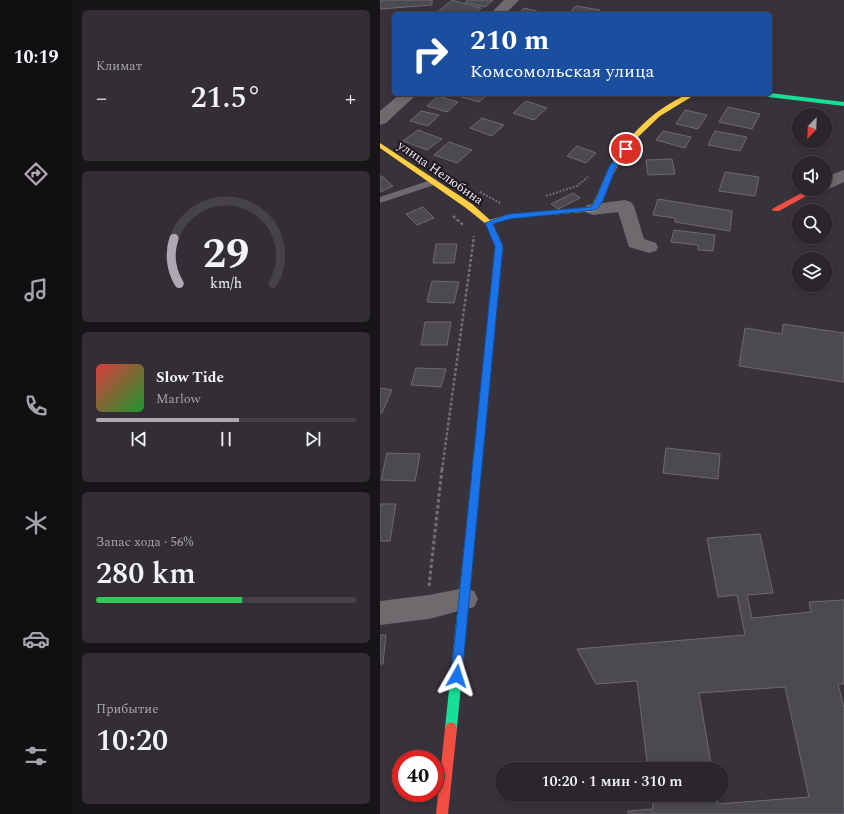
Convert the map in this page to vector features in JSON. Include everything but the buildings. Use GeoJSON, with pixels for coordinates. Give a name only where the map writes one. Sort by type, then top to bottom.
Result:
{"type":"FeatureCollection","features":[{"type":"Feature","properties":{"kind":"street"},"geometry":{"type":"LineString","coordinates":[[499,12],[512,0]]}},
{"type":"Feature","properties":{"kind":"street"},"geometry":{"type":"LineString","coordinates":[[380,120],[407,96]]}},
{"type":"Feature","properties":{"kind":"street"},"geometry":{"type":"LineString","coordinates":[[593,209],[599,201],[613,167],[633,140],[649,123],[684,96]]}},
{"type":"Feature","properties":{"kind":"street"},"geometry":{"type":"LineString","coordinates":[[772,96],[844,104]]}},
{"type":"Feature","properties":{"kind":"street","name":"улица Нелюбина"},"geometry":{"type":"LineString","coordinates":[[380,145],[469,206],[489,223],[499,246],[465,599],[442,814]]}},
{"type":"Feature","properties":{"kind":"street"},"geometry":{"type":"LineString","coordinates":[[832,181],[844,175]]}},
{"type":"Feature","properties":{"kind":"street"},"geometry":{"type":"LineString","coordinates":[[776,209],[801,196]]}},
{"type":"Feature","properties":{"kind":"street"},"geometry":{"type":"LineString","coordinates":[[489,223],[509,216],[625,206],[636,243],[649,247]]}},
{"type":"Feature","properties":{"kind":"street"},"geometry":{"type":"LineString","coordinates":[[380,613],[429,607],[465,599]]}},
{"type":"Feature","properties":{"kind":"lane"},"geometry":{"type":"LineString","coordinates":[[380,200],[434,182]]}},
{"type":"Feature","properties":{"kind":"path"},"geometry":{"type":"LineString","coordinates":[[540,198],[577,186],[592,174]]}},
{"type":"Feature","properties":{"kind":"path"},"geometry":{"type":"LineString","coordinates":[[447,211],[469,230]]}},
{"type":"Feature","properties":{"kind":"path"},"geometry":{"type":"LineString","coordinates":[[429,607],[430,567],[446,434],[474,235]]}},
{"type":"Feature","properties":{"kind":"traffic: fast"},"geometry":{"type":"LineString","coordinates":[[772,96],[844,104]]}},
{"type":"Feature","properties":{"kind":"traffic: fast"},"geometry":{"type":"LineString","coordinates":[[451,728],[468,556]]}},
{"type":"Feature","properties":{"kind":"traffic: slow"},"geometry":{"type":"LineString","coordinates":[[489,223],[509,216],[593,209],[613,167],[637,134],[658,115],[689,96]]}},
{"type":"Feature","properties":{"kind":"traffic: slow"},"geometry":{"type":"LineString","coordinates":[[380,145],[469,206],[489,223],[499,246],[496,277]]}},
{"type":"Feature","properties":{"kind":"traffic: jam"},"geometry":{"type":"LineString","coordinates":[[776,209],[801,196]]}},
{"type":"Feature","properties":{"kind":"traffic: jam"},"geometry":{"type":"LineString","coordinates":[[468,556],[496,277]]}},
{"type":"Feature","properties":{"kind":"traffic: jam"},"geometry":{"type":"LineString","coordinates":[[442,814],[451,728]]}},
{"type":"Feature","properties":{"kind":"route"},"geometry":{"type":"LineString","coordinates":[[457,676],[499,246],[489,223],[509,216],[593,209],[599,201],[613,167],[626,149]]}}]}
